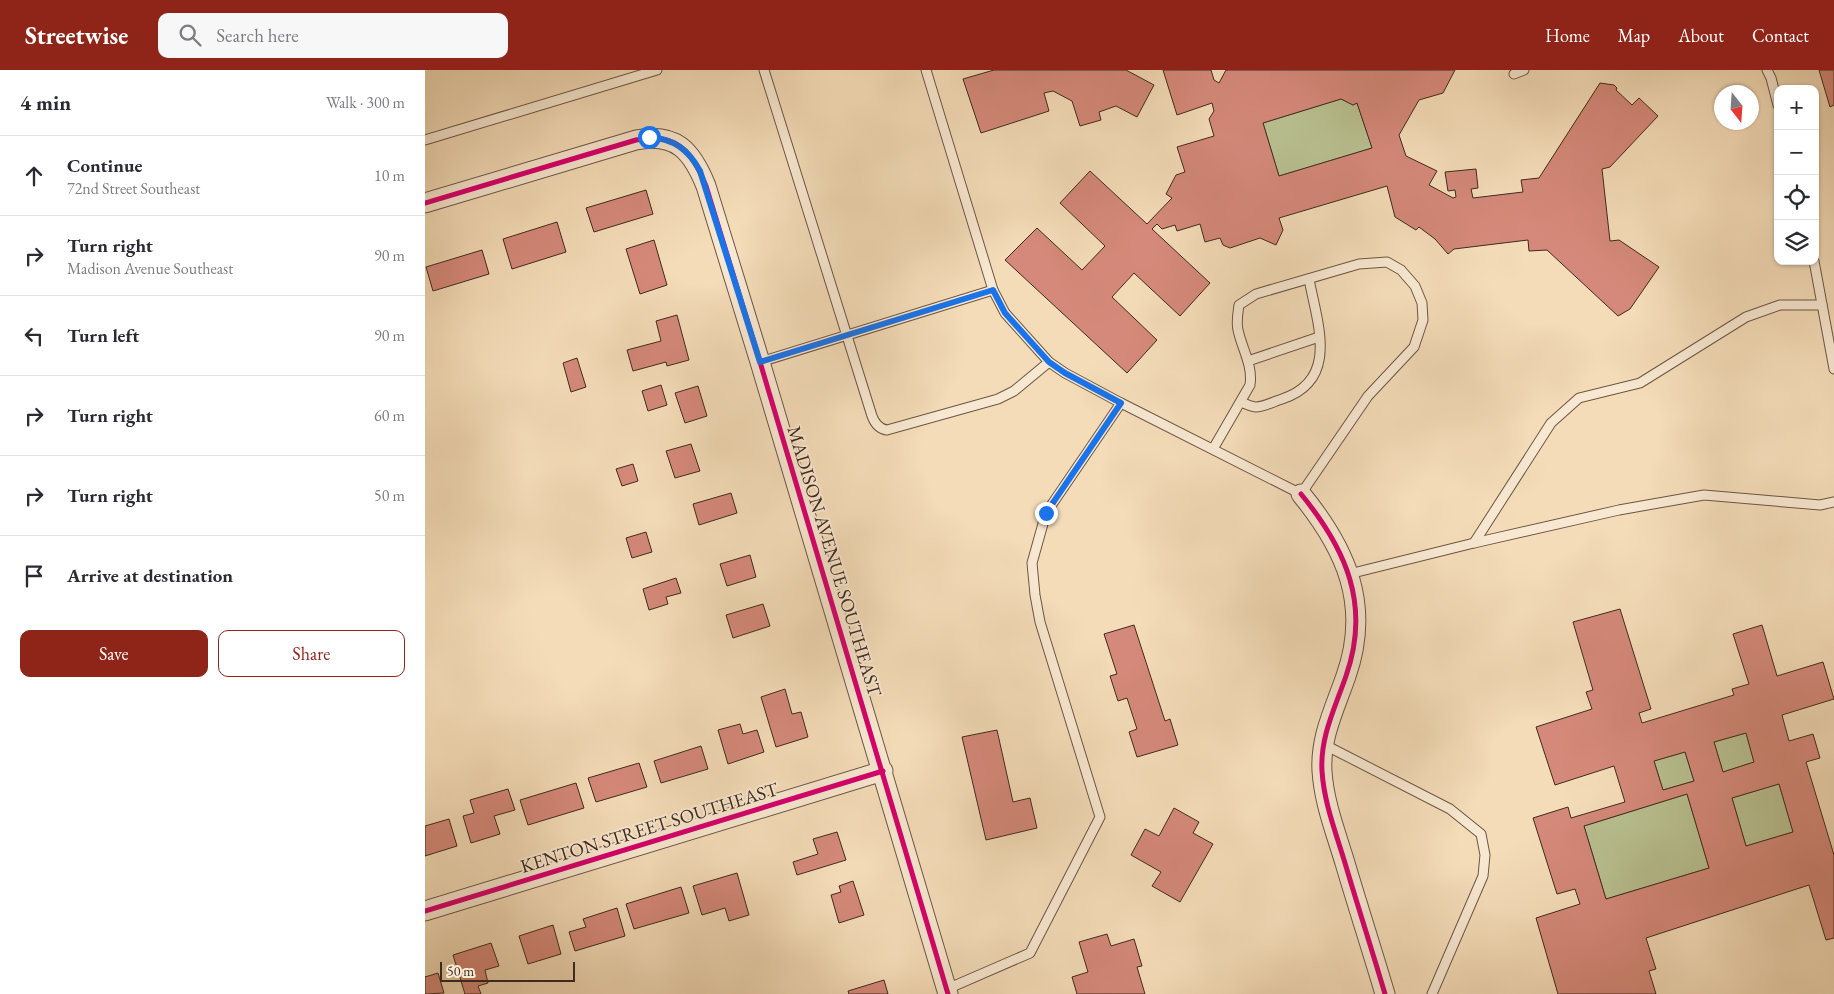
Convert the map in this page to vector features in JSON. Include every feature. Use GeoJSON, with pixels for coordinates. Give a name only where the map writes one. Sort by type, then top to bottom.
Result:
{"type":"FeatureCollection","features":[{"type":"Feature","properties":{"kind":"street","name":"MADISON AVENUE SOUTHEAST"},"geometry":{"type":"LineString","coordinates":[[425,203],[649,137],[661,138],[678,145],[694,160],[706,186],[760,362],[883,771],[947,992]]}},
{"type":"Feature","properties":{"kind":"street"},"geometry":{"type":"LineString","coordinates":[[1301,494],[1327,529],[1342,555],[1349,574],[1355,608],[1354,642],[1347,675],[1326,730],[1323,744],[1322,772],[1327,804],[1385,994]]}},
{"type":"Feature","properties":{"kind":"street","name":"KENTON STREET SOUTHEAST"},"geometry":{"type":"LineString","coordinates":[[425,911],[883,771]]}},
{"type":"Feature","properties":{"kind":"lane"},"geometry":{"type":"LineString","coordinates":[[425,140],[657,70]]}},
{"type":"Feature","properties":{"kind":"lane"},"geometry":{"type":"LineString","coordinates":[[764,70],[872,416],[877,426],[887,430],[998,399],[1014,391],[1049,362]]}},
{"type":"Feature","properties":{"kind":"lane"},"geometry":{"type":"LineString","coordinates":[[926,70],[993,290],[1005,313],[1049,362],[1065,373],[1121,403],[1301,494],[1367,396],[1414,347],[1423,320],[1422,303],[1415,286],[1401,270],[1387,262],[1359,264],[1257,294],[1239,305],[1237,327],[1249,361],[1250,385],[1213,449]]}},
{"type":"Feature","properties":{"kind":"lane"},"geometry":{"type":"LineString","coordinates":[[1514,74],[1524,70]]}},
{"type":"Feature","properties":{"kind":"lane"},"geometry":{"type":"LineString","coordinates":[[1767,70],[1774,90]]}},
{"type":"Feature","properties":{"kind":"lane"},"geometry":{"type":"LineString","coordinates":[[1814,265],[1834,369]]}},
{"type":"Feature","properties":{"kind":"lane"},"geometry":{"type":"LineString","coordinates":[[1241,402],[1256,407],[1295,395],[1306,386],[1317,370],[1321,352],[1309,279]]}},
{"type":"Feature","properties":{"kind":"lane"},"geometry":{"type":"LineString","coordinates":[[760,362],[993,290]]}},
{"type":"Feature","properties":{"kind":"lane"},"geometry":{"type":"LineString","coordinates":[[1474,543],[1551,423],[1579,398],[1640,383],[1746,317],[1780,305],[1822,305]]}},
{"type":"Feature","properties":{"kind":"lane"},"geometry":{"type":"LineString","coordinates":[[1249,361],[1319,337]]}},
{"type":"Feature","properties":{"kind":"lane"},"geometry":{"type":"LineString","coordinates":[[947,992],[1029,953],[1100,817],[1040,622],[1032,563],[1046,513],[1121,403]]}},
{"type":"Feature","properties":{"kind":"lane"},"geometry":{"type":"LineString","coordinates":[[1349,574],[1619,510],[1704,495],[1820,505],[1834,502]]}},
{"type":"Feature","properties":{"kind":"lane"},"geometry":{"type":"LineString","coordinates":[[1323,744],[1450,810],[1481,834],[1485,855],[1483,876],[1433,994]]}},
{"type":"Feature","properties":{"kind":"green space"},"geometry":{"type":"Polygon","coordinates":[[[1341,99],[1353,105],[1357,103],[1372,148],[1279,176],[1263,123],[1341,99]]]}},
{"type":"Feature","properties":{"kind":"green space"},"geometry":{"type":"Polygon","coordinates":[[[1746,733],[1754,762],[1723,772],[1714,742],[1746,733]]]}},
{"type":"Feature","properties":{"kind":"green space"},"geometry":{"type":"Polygon","coordinates":[[[1685,752],[1694,781],[1663,790],[1654,761],[1685,752]]]}},
{"type":"Feature","properties":{"kind":"green space"},"geometry":{"type":"Polygon","coordinates":[[[1779,784],[1793,832],[1746,846],[1732,798],[1779,784]]]}},
{"type":"Feature","properties":{"kind":"green space"},"geometry":{"type":"Polygon","coordinates":[[[1687,794],[1709,868],[1606,899],[1584,826],[1687,794]]]}},
{"type":"Feature","properties":{"kind":"building"},"geometry":{"type":"Polygon","coordinates":[[[994,70],[1126,70],[1154,85],[1137,117],[1116,106],[1099,112],[1101,120],[1080,126],[1072,101],[1053,91],[1044,93],[1049,111],[981,133],[963,79],[994,70]]]}},
{"type":"Feature","properties":{"kind":"building"},"geometry":{"type":"Polygon","coordinates":[[[1163,70],[1211,70],[1214,80],[1219,83],[1226,70],[1455,70],[1443,93],[1419,100],[1399,135],[1406,156],[1437,171],[1429,185],[1453,198],[1456,197],[1455,190],[1448,191],[1445,172],[1476,169],[1478,188],[1471,189],[1473,198],[1523,192],[1521,180],[1539,178],[1600,83],[1614,85],[1617,88],[1616,90],[1632,105],[1639,98],[1658,116],[1610,167],[1602,169],[1610,241],[1619,240],[1659,267],[1630,309],[1618,316],[1547,250],[1529,251],[1528,240],[1454,249],[1448,254],[1435,239],[1419,227],[1416,230],[1395,217],[1387,186],[1279,218],[1283,230],[1276,245],[1260,238],[1230,248],[1223,245],[1220,238],[1205,242],[1200,224],[1177,231],[1175,225],[1162,229],[1157,224],[1152,229],[1210,283],[1180,316],[1134,273],[1112,297],[1157,340],[1127,373],[1005,260],[1037,228],[1082,270],[1105,246],[1060,203],[1090,171],[1147,224],[1172,198],[1166,194],[1176,175],[1185,172],[1177,147],[1214,136],[1209,119],[1214,111],[1212,103],[1177,115],[1163,70]],[[1341,99],[1263,123],[1279,176],[1372,148],[1357,103],[1353,105],[1341,99]]]}},
{"type":"Feature","properties":{"kind":"building"},"geometry":{"type":"Polygon","coordinates":[[[1819,70],[1834,70],[1834,105],[1830,107],[1819,70]]]}},
{"type":"Feature","properties":{"kind":"building"},"geometry":{"type":"Polygon","coordinates":[[[646,190],[653,214],[594,232],[586,208],[646,190]]]}},
{"type":"Feature","properties":{"kind":"building"},"geometry":{"type":"Polygon","coordinates":[[[557,222],[566,252],[512,269],[503,239],[557,222]]]}},
{"type":"Feature","properties":{"kind":"building"},"geometry":{"type":"Polygon","coordinates":[[[654,240],[667,285],[640,294],[626,249],[654,240]]]}},
{"type":"Feature","properties":{"kind":"building"},"geometry":{"type":"Polygon","coordinates":[[[482,250],[489,274],[433,291],[426,267],[482,250]]]}},
{"type":"Feature","properties":{"kind":"building"},"geometry":{"type":"Polygon","coordinates":[[[677,315],[689,360],[667,366],[666,362],[633,371],[627,350],[661,341],[656,321],[677,315]]]}},
{"type":"Feature","properties":{"kind":"building"},"geometry":{"type":"Polygon","coordinates":[[[577,358],[586,387],[571,392],[563,363],[577,358]]]}},
{"type":"Feature","properties":{"kind":"building"},"geometry":{"type":"Polygon","coordinates":[[[661,385],[667,405],[648,411],[642,391],[661,385]]]}},
{"type":"Feature","properties":{"kind":"building"},"geometry":{"type":"Polygon","coordinates":[[[698,386],[707,416],[685,423],[675,393],[698,386]]]}},
{"type":"Feature","properties":{"kind":"building"},"geometry":{"type":"Polygon","coordinates":[[[691,444],[700,471],[675,478],[666,451],[691,444]]]}},
{"type":"Feature","properties":{"kind":"building"},"geometry":{"type":"Polygon","coordinates":[[[633,464],[638,481],[622,486],[616,469],[633,464]]]}},
{"type":"Feature","properties":{"kind":"building"},"geometry":{"type":"Polygon","coordinates":[[[731,493],[737,513],[699,525],[693,504],[731,493]]]}},
{"type":"Feature","properties":{"kind":"building"},"geometry":{"type":"Polygon","coordinates":[[[646,532],[652,552],[632,558],[626,538],[646,532]]]}},
{"type":"Feature","properties":{"kind":"building"},"geometry":{"type":"Polygon","coordinates":[[[750,555],[756,577],[727,586],[720,564],[750,555]]]}},
{"type":"Feature","properties":{"kind":"building"},"geometry":{"type":"Polygon","coordinates":[[[676,578],[681,593],[666,597],[668,604],[649,610],[643,589],[676,578]]]}},
{"type":"Feature","properties":{"kind":"building"},"geometry":{"type":"Polygon","coordinates":[[[763,604],[770,626],[733,638],[726,615],[763,604]]]}},
{"type":"Feature","properties":{"kind":"building"},"geometry":{"type":"Polygon","coordinates":[[[1620,609],[1651,709],[1639,713],[1642,723],[1734,695],[1732,689],[1749,684],[1733,634],[1762,625],[1777,676],[1823,662],[1834,699],[1782,715],[1789,741],[1813,734],[1820,758],[1806,762],[1834,855],[1834,938],[1826,940],[1809,885],[1646,938],[1656,969],[1649,971],[1656,994],[1558,994],[1536,918],[1580,904],[1575,889],[1557,894],[1533,818],[1568,807],[1571,818],[1625,802],[1614,766],[1555,785],[1536,727],[1592,709],[1586,692],[1593,690],[1573,622],[1620,609]],[[1746,733],[1714,742],[1723,772],[1754,762],[1746,733]],[[1685,752],[1654,761],[1663,790],[1694,781],[1685,752]],[[1779,784],[1732,798],[1746,846],[1793,832],[1779,784]],[[1687,794],[1584,826],[1606,899],[1709,868],[1687,794]]]}},
{"type":"Feature","properties":{"kind":"building"},"geometry":{"type":"Polygon","coordinates":[[[1134,625],[1165,721],[1170,719],[1178,745],[1137,757],[1129,732],[1137,729],[1127,698],[1118,701],[1110,676],[1117,674],[1104,634],[1134,625]]]}},
{"type":"Feature","properties":{"kind":"building"},"geometry":{"type":"Polygon","coordinates":[[[785,689],[792,714],[801,712],[808,737],[776,747],[761,697],[785,689]]]}},
{"type":"Feature","properties":{"kind":"building"},"geometry":{"type":"Polygon","coordinates":[[[740,724],[743,734],[757,730],[764,752],[728,764],[718,730],[740,724]]]}},
{"type":"Feature","properties":{"kind":"building"},"geometry":{"type":"Polygon","coordinates":[[[997,730],[1013,802],[1030,798],[1037,828],[986,840],[962,737],[997,730]]]}},
{"type":"Feature","properties":{"kind":"building"},"geometry":{"type":"Polygon","coordinates":[[[701,746],[708,769],[661,783],[654,761],[701,746]]]}},
{"type":"Feature","properties":{"kind":"building"},"geometry":{"type":"Polygon","coordinates":[[[639,763],[647,787],[596,802],[588,778],[639,763]]]}},
{"type":"Feature","properties":{"kind":"building"},"geometry":{"type":"Polygon","coordinates":[[[576,783],[584,808],[528,825],[520,800],[576,783]]]}},
{"type":"Feature","properties":{"kind":"building"},"geometry":{"type":"Polygon","coordinates":[[[508,789],[515,810],[494,816],[500,834],[471,843],[463,816],[474,813],[470,800],[508,789]]]}},
{"type":"Feature","properties":{"kind":"building"},"geometry":{"type":"Polygon","coordinates":[[[1174,808],[1199,822],[1193,833],[1213,844],[1180,902],[1152,886],[1161,872],[1131,855],[1145,829],[1159,836],[1174,808]]]}},
{"type":"Feature","properties":{"kind":"building"},"geometry":{"type":"Polygon","coordinates":[[[449,819],[457,846],[425,856],[425,826],[449,819]]]}},
{"type":"Feature","properties":{"kind":"building"},"geometry":{"type":"Polygon","coordinates":[[[837,832],[846,860],[797,875],[793,862],[818,854],[813,839],[837,832]]]}},
{"type":"Feature","properties":{"kind":"building"},"geometry":{"type":"Polygon","coordinates":[[[737,873],[749,915],[729,921],[725,908],[702,915],[693,886],[737,873]]]}},
{"type":"Feature","properties":{"kind":"building"},"geometry":{"type":"Polygon","coordinates":[[[853,881],[864,915],[839,923],[831,895],[841,892],[839,886],[853,881]]]}},
{"type":"Feature","properties":{"kind":"building"},"geometry":{"type":"Polygon","coordinates":[[[681,887],[689,913],[634,929],[626,904],[681,887]]]}},
{"type":"Feature","properties":{"kind":"building"},"geometry":{"type":"Polygon","coordinates":[[[617,908],[625,936],[575,951],[569,932],[586,927],[583,919],[617,908]]]}},
{"type":"Feature","properties":{"kind":"building"},"geometry":{"type":"Polygon","coordinates":[[[553,925],[561,954],[528,964],[519,936],[553,925]]]}},
{"type":"Feature","properties":{"kind":"building"},"geometry":{"type":"Polygon","coordinates":[[[1107,934],[1111,946],[1134,939],[1142,966],[1137,967],[1145,994],[1077,994],[1072,977],[1088,972],[1079,942],[1107,934]]]}},
{"type":"Feature","properties":{"kind":"building"},"geometry":{"type":"Polygon","coordinates":[[[491,943],[499,966],[485,970],[488,983],[478,986],[481,994],[465,994],[453,955],[491,943]]]}},
{"type":"Feature","properties":{"kind":"building"},"geometry":{"type":"Polygon","coordinates":[[[438,973],[444,993],[425,994],[425,977],[438,973]]]}},
{"type":"Feature","properties":{"kind":"building"},"geometry":{"type":"Polygon","coordinates":[[[884,980],[888,994],[849,994],[848,991],[884,980]]]}},
{"type":"Feature","properties":{"kind":"cycle path"},"geometry":{"type":"LineString","coordinates":[[425,203],[636,140],[650,138],[672,142],[681,147],[695,163],[706,186],[760,362],[948,994]]}},
{"type":"Feature","properties":{"kind":"cycle path"},"geometry":{"type":"LineString","coordinates":[[1301,494],[1331,536],[1342,557],[1350,579],[1355,602],[1356,625],[1353,650],[1326,734],[1323,746],[1322,771],[1325,795],[1331,818],[1385,994]]}},
{"type":"Feature","properties":{"kind":"cycle path"},"geometry":{"type":"LineString","coordinates":[[425,911],[883,771]]}},
{"type":"Feature","properties":{"kind":"route"},"geometry":{"type":"LineString","coordinates":[[649,137],[661,138],[678,145],[694,160],[700,171],[760,362],[993,290],[1005,313],[1049,362],[1065,373],[1121,403],[1046,513]]}}]}
